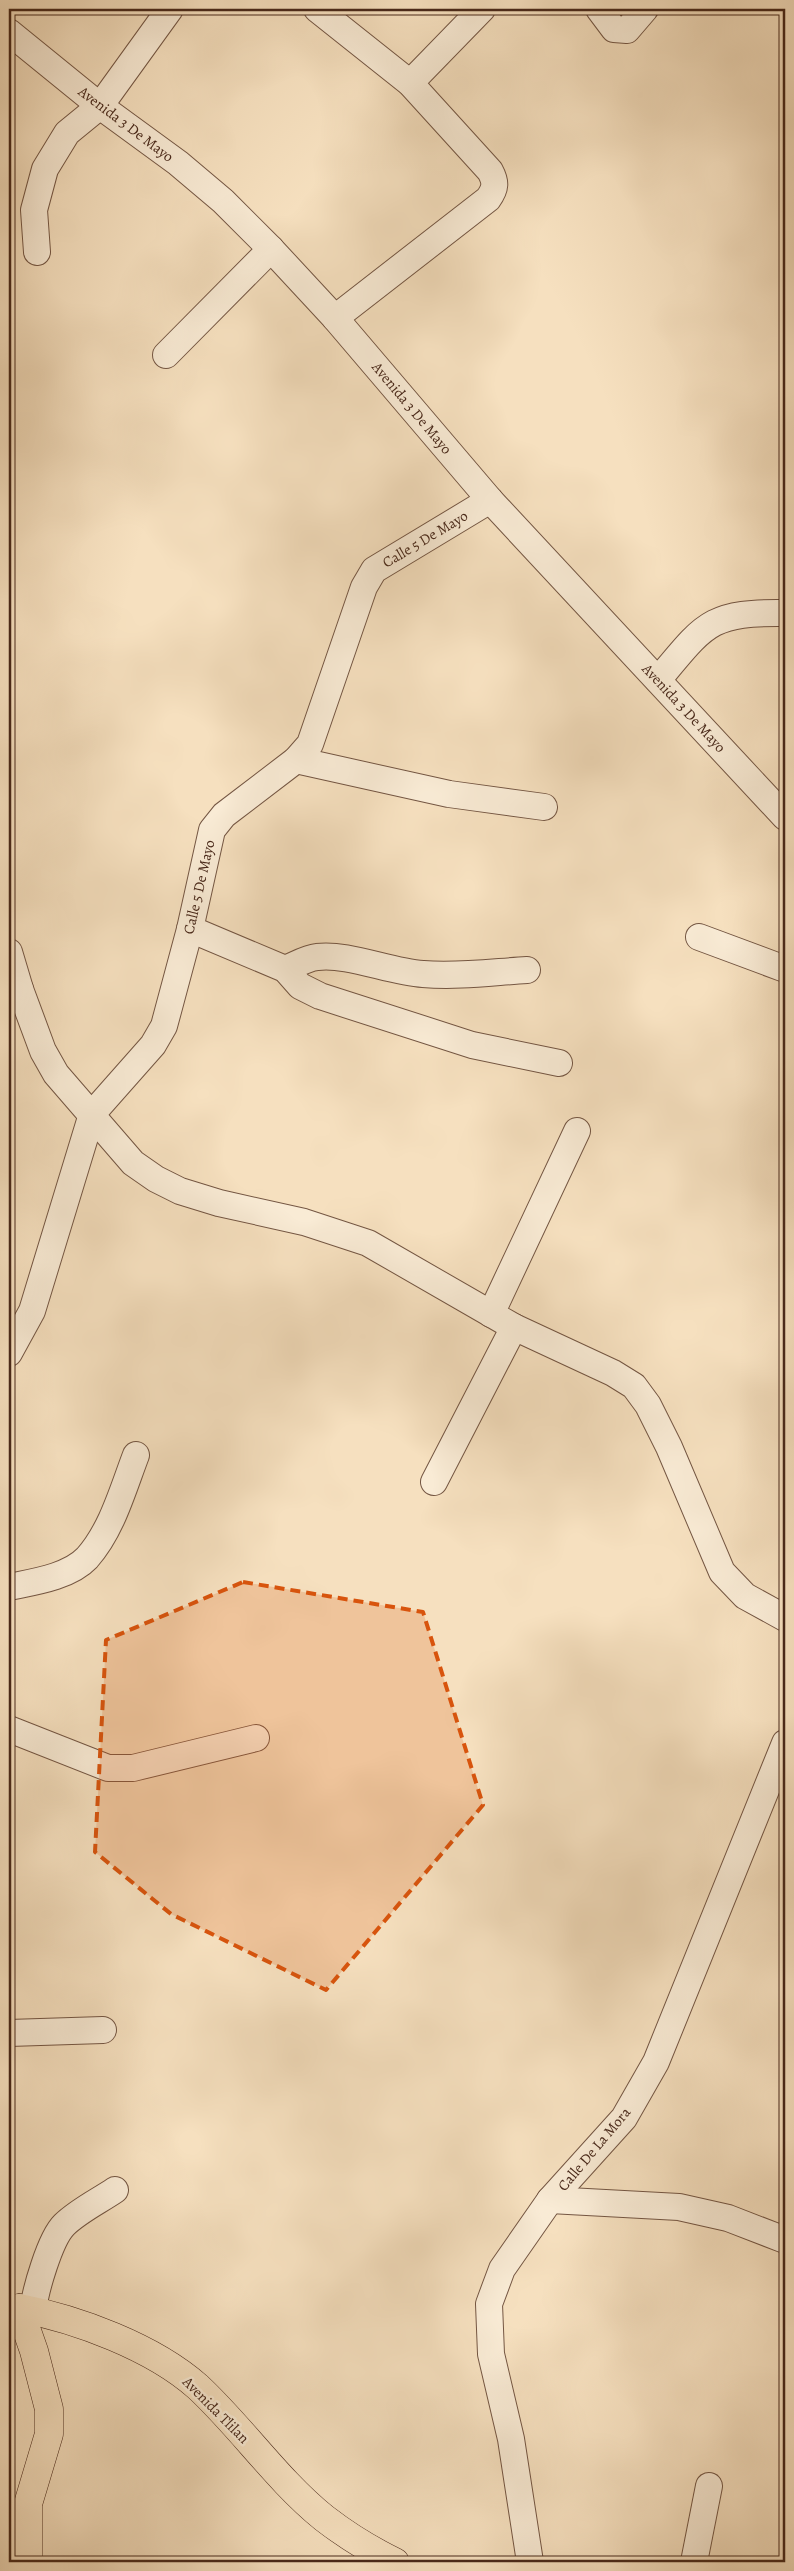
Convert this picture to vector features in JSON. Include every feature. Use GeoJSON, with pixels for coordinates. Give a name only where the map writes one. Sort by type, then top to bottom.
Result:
{"type":"FeatureCollection","features":[{"type":"Feature","properties":{"kind":"main road"},"geometry":{"type":"LineString","coordinates":[[20,2308],[34,2351],[49,2409],[49,2434],[28,2504],[28,2562]]}},
{"type":"Feature","properties":{"kind":"main road","name":"Avenida Tlilan"},"geometry":{"type":"LineString","coordinates":[[20,2308],[86,2327],[138,2349],[169,2366],[197,2387],[323,2518],[369,2549],[395,2562]]}},
{"type":"Feature","properties":{"kind":"street"},"geometry":{"type":"LineString","coordinates":[[37,252],[34,210],[44,169],[67,133],[100,106],[170,9]]}},
{"type":"Feature","properties":{"kind":"street"},"geometry":{"type":"LineString","coordinates":[[317,9],[410,83],[490,171],[495,180],[494,190],[488,199],[335,318]]}},
{"type":"Feature","properties":{"kind":"street"},"geometry":{"type":"LineString","coordinates":[[410,83],[482,9]]}},
{"type":"Feature","properties":{"kind":"street"},"geometry":{"type":"LineString","coordinates":[[599,9],[614,29],[627,30],[645,9]]}},
{"type":"Feature","properties":{"kind":"street","name":"Avenida 3 De Mayo"},"geometry":{"type":"LineString","coordinates":[[9,32],[100,106],[178,163],[223,201],[271,249],[335,318],[490,500],[785,817]]}},
{"type":"Feature","properties":{"kind":"street"},"geometry":{"type":"LineString","coordinates":[[166,356],[271,249]]}},
{"type":"Feature","properties":{"kind":"street","name":"Calle 5 De Mayo"},"geometry":{"type":"LineString","coordinates":[[9,1353],[32,1311],[92,1114],[153,1045],[164,1026],[190,930],[212,830],[224,815],[296,760],[310,744],[318,726],[368,578],[382,564],[490,500]]}},
{"type":"Feature","properties":{"kind":"street"},"geometry":{"type":"LineString","coordinates":[[658,680],[691,640],[708,625],[729,616],[755,612],[785,613]]}},
{"type":"Feature","properties":{"kind":"street"},"geometry":{"type":"LineString","coordinates":[[296,760],[449,794],[544,807]]}},
{"type":"Feature","properties":{"kind":"street"},"geometry":{"type":"LineString","coordinates":[[190,930],[285,969],[300,986],[320,996],[472,1045],[558,1063]]}},
{"type":"Feature","properties":{"kind":"street"},"geometry":{"type":"LineString","coordinates":[[699,937],[785,969]]}},
{"type":"Feature","properties":{"kind":"street"},"geometry":{"type":"LineString","coordinates":[[9,952],[14,983],[43,1051],[56,1074],[133,1163],[156,1179],[180,1191],[220,1203],[304,1222],[368,1243],[514,1327],[613,1373],[634,1386],[648,1405],[669,1447],[722,1572],[744,1596],[785,1618]]}},
{"type":"Feature","properties":{"kind":"street"},"geometry":{"type":"LineString","coordinates":[[285,969],[316,957],[333,956],[422,974],[451,975],[527,970]]}},
{"type":"Feature","properties":{"kind":"street"},"geometry":{"type":"LineString","coordinates":[[491,1314],[577,1132]]}},
{"type":"Feature","properties":{"kind":"street"},"geometry":{"type":"LineString","coordinates":[[434,1482],[514,1327]]}},
{"type":"Feature","properties":{"kind":"street"},"geometry":{"type":"LineString","coordinates":[[9,1587],[63,1572],[86,1559],[103,1535],[119,1502],[136,1455]]}},
{"type":"Feature","properties":{"kind":"street"},"geometry":{"type":"LineString","coordinates":[[9,1729],[108,1768],[133,1768],[256,1738]]}},
{"type":"Feature","properties":{"kind":"street","name":"Calle De La Mora"},"geometry":{"type":"LineString","coordinates":[[530,2562],[512,2439],[491,2354],[489,2304],[502,2269],[550,2200],[624,2118],[656,2062],[785,1743]]}},
{"type":"Feature","properties":{"kind":"street"},"geometry":{"type":"LineString","coordinates":[[9,2033],[103,2030]]}},
{"type":"Feature","properties":{"kind":"street"},"geometry":{"type":"LineString","coordinates":[[20,2308],[34,2294],[44,2264],[63,2225],[115,2190]]}},
{"type":"Feature","properties":{"kind":"street"},"geometry":{"type":"LineString","coordinates":[[550,2200],[679,2207],[728,2218],[785,2240]]}},
{"type":"Feature","properties":{"kind":"street"},"geometry":{"type":"LineString","coordinates":[[694,2562],[709,2486]]}},
{"type":"Feature","properties":{"kind":"highlighted area"},"geometry":{"type":"Polygon","coordinates":[[[243,1582],[423,1612],[483,1805],[326,1990],[171,1914],[95,1852],[106,1640],[243,1582]]]}}]}
